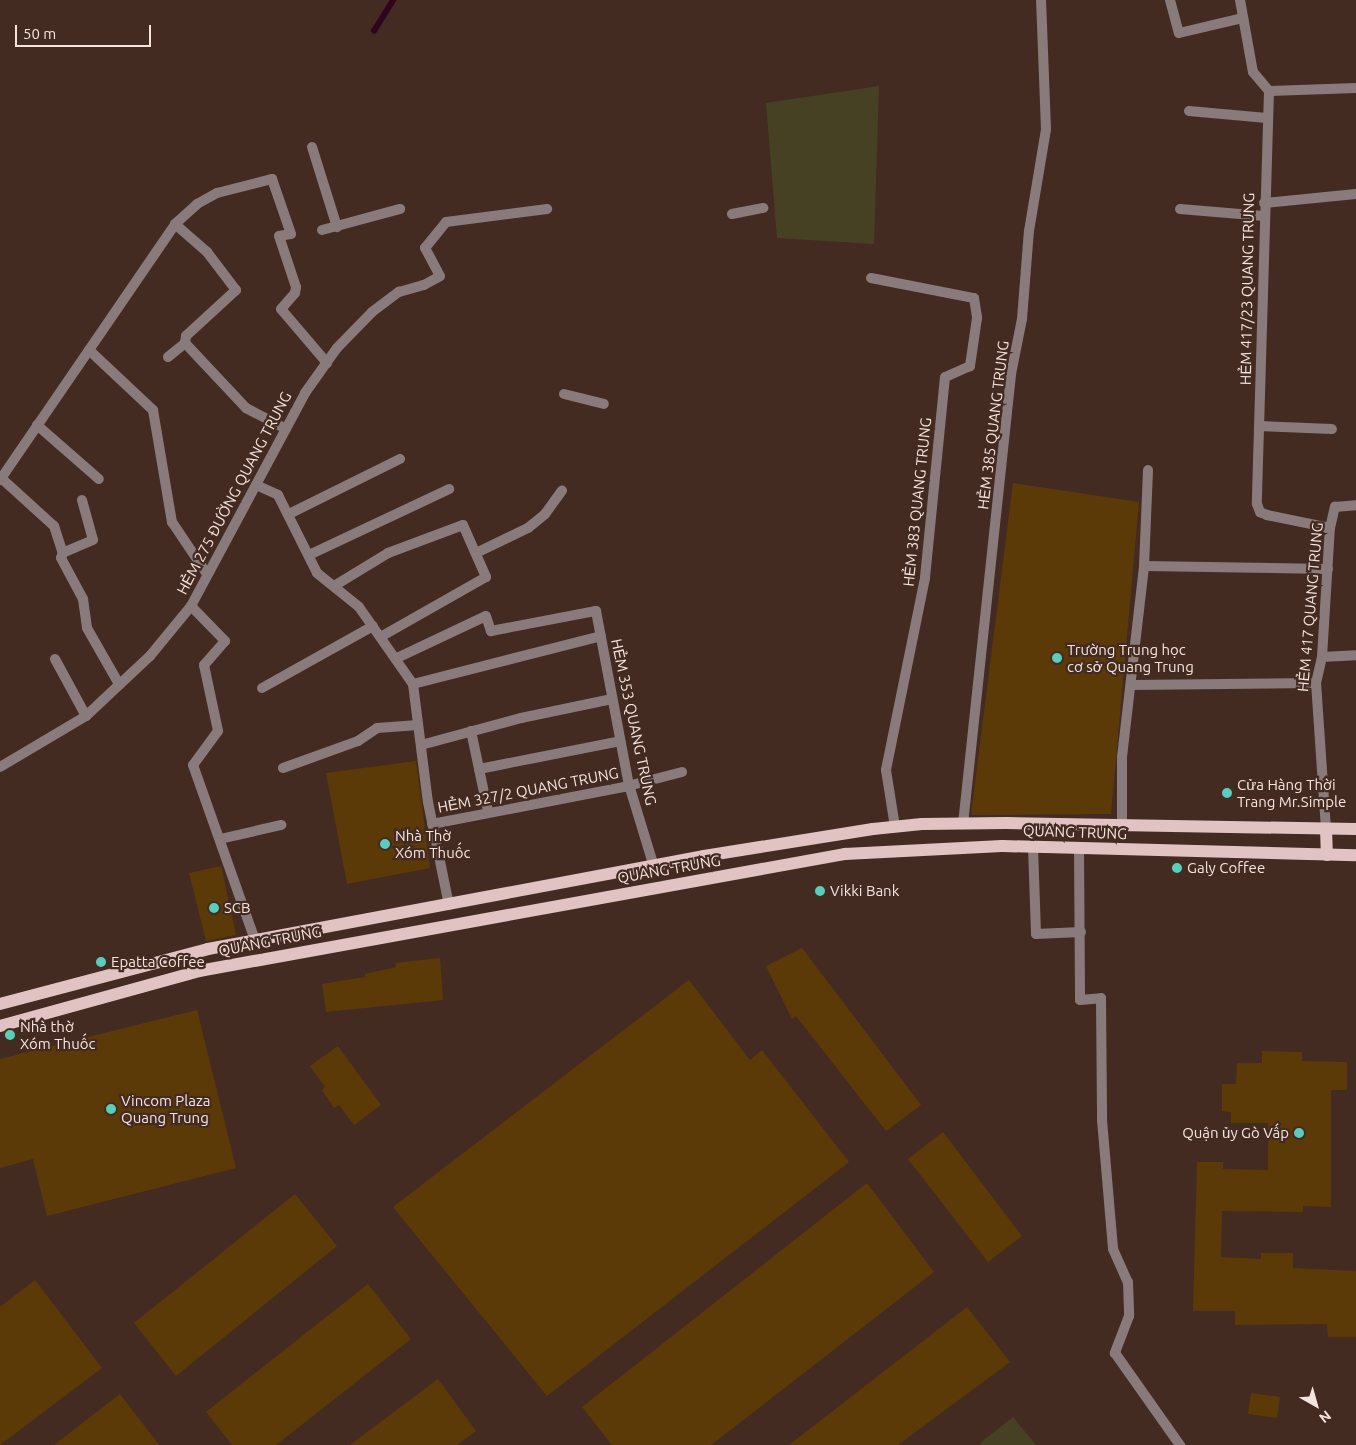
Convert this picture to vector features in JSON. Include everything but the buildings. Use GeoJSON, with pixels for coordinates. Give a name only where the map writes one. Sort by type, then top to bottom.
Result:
{"type":"FeatureCollection","features":[{"type":"Feature","properties":{"kind":"main road","name":"QUANG TRUNG"},"geometry":{"type":"LineString","coordinates":[[0,1004],[192,952],[830,835],[895,827],[963,824],[1356,829]]}},
{"type":"Feature","properties":{"kind":"main road"},"geometry":{"type":"LineString","coordinates":[[895,827],[897,850]]}},
{"type":"Feature","properties":{"kind":"main road"},"geometry":{"type":"LineString","coordinates":[[1326,829],[1327,855]]}},
{"type":"Feature","properties":{"kind":"main road","name":"QUANG TRUNG"},"geometry":{"type":"LineString","coordinates":[[0,1026],[199,971],[845,854],[897,850],[1033,847],[1079,850],[1356,855]]}},
{"type":"Feature","properties":{"kind":"main road"},"geometry":{"type":"LineString","coordinates":[[192,952],[199,971]]}},
{"type":"Feature","properties":{"kind":"street","name":"HẺM 385 QUANG TRUNG"},"geometry":{"type":"LineString","coordinates":[[963,824],[1011,374],[1022,319],[1029,231],[1046,130],[1042,0]]}},
{"type":"Feature","properties":{"kind":"street"},"geometry":{"type":"LineString","coordinates":[[1170,0],[1178,33],[1243,18]]}},
{"type":"Feature","properties":{"kind":"street"},"geometry":{"type":"LineString","coordinates":[[1240,0],[1253,72],[1269,91],[1356,88]]}},
{"type":"Feature","properties":{"kind":"street","name":"HẺM 417/23 QUANG TRUNG"},"geometry":{"type":"LineString","coordinates":[[1269,91],[1264,203],[1257,504],[1260,512],[1330,528]]}},
{"type":"Feature","properties":{"kind":"street"},"geometry":{"type":"LineString","coordinates":[[1189,110],[1267,118]]}},
{"type":"Feature","properties":{"kind":"street"},"geometry":{"type":"LineString","coordinates":[[312,148],[338,227]]}},
{"type":"Feature","properties":{"kind":"street"},"geometry":{"type":"LineString","coordinates":[[63,553],[54,526],[1,479],[175,224],[197,204],[217,193],[272,178],[291,234],[279,236],[296,286],[294,293],[281,309],[327,363]]}},
{"type":"Feature","properties":{"kind":"street"},"geometry":{"type":"LineString","coordinates":[[1264,203],[1356,194]]}},
{"type":"Feature","properties":{"kind":"street"},"geometry":{"type":"LineString","coordinates":[[732,214],[763,208]]}},
{"type":"Feature","properties":{"kind":"street"},"geometry":{"type":"LineString","coordinates":[[322,230],[400,209]]}},
{"type":"Feature","properties":{"kind":"street","name":"HẺM 275 ĐƯỜNG QUANG TRUNG"},"geometry":{"type":"LineString","coordinates":[[0,767],[86,716],[150,656],[190,606],[305,393],[337,348],[399,292],[439,278],[440,274],[425,248],[446,222],[547,209]]}},
{"type":"Feature","properties":{"kind":"street"},"geometry":{"type":"LineString","coordinates":[[1180,209],[1264,216]]}},
{"type":"Feature","properties":{"kind":"street"},"geometry":{"type":"LineString","coordinates":[[168,357],[185,343],[186,336],[236,290],[207,252],[175,224]]}},
{"type":"Feature","properties":{"kind":"street","name":"HẺM 383 QUANG TRUNG"},"geometry":{"type":"LineString","coordinates":[[871,278],[974,298],[978,318],[970,366],[945,377],[926,578],[886,770],[895,827]]}},
{"type":"Feature","properties":{"kind":"street"},"geometry":{"type":"LineString","coordinates":[[185,343],[246,408],[286,429]]}},
{"type":"Feature","properties":{"kind":"street"},"geometry":{"type":"LineString","coordinates":[[89,350],[153,410],[172,522],[207,574]]}},
{"type":"Feature","properties":{"kind":"street"},"geometry":{"type":"LineString","coordinates":[[564,394],[604,404]]}},
{"type":"Feature","properties":{"kind":"street"},"geometry":{"type":"LineString","coordinates":[[37,425],[99,479]]}},
{"type":"Feature","properties":{"kind":"street"},"geometry":{"type":"LineString","coordinates":[[1259,426],[1332,429]]}},
{"type":"Feature","properties":{"kind":"street"},"geometry":{"type":"LineString","coordinates":[[289,514],[400,459]]}},
{"type":"Feature","properties":{"kind":"street"},"geometry":{"type":"LineString","coordinates":[[1122,825],[1122,757],[1144,566],[1148,470]]}},
{"type":"Feature","properties":{"kind":"street"},"geometry":{"type":"LineString","coordinates":[[256,484],[278,495],[317,573],[359,606],[382,636],[413,684],[432,824],[448,905]]}},
{"type":"Feature","properties":{"kind":"street"},"geometry":{"type":"LineString","coordinates":[[309,555],[449,489]]}},
{"type":"Feature","properties":{"kind":"street"},"geometry":{"type":"LineString","coordinates":[[476,553],[528,528],[546,514],[562,491]]}},
{"type":"Feature","properties":{"kind":"street"},"geometry":{"type":"LineString","coordinates":[[82,500],[93,540],[63,553],[60,558],[82,599],[87,628],[119,684]]}},
{"type":"Feature","properties":{"kind":"street","name":"HẺM 417 QUANG TRUNG"},"geometry":{"type":"LineString","coordinates":[[1326,829],[1316,683],[1322,657],[1330,528],[1335,507],[1356,505]]}},
{"type":"Feature","properties":{"kind":"street"},"geometry":{"type":"LineString","coordinates":[[334,586],[388,553],[459,525],[465,528],[486,577],[382,636]]}},
{"type":"Feature","properties":{"kind":"street"},"geometry":{"type":"LineString","coordinates":[[1144,566],[1328,569]]}},
{"type":"Feature","properties":{"kind":"street"},"geometry":{"type":"LineString","coordinates":[[190,606],[225,641],[204,665],[218,732],[193,765],[255,940]]}},
{"type":"Feature","properties":{"kind":"street","name":"HẺM 353 QUANG TRUNG"},"geometry":{"type":"LineString","coordinates":[[397,658],[486,616],[491,631],[596,611],[629,786],[654,867]]}},
{"type":"Feature","properties":{"kind":"street"},"geometry":{"type":"LineString","coordinates":[[262,688],[374,626]]}},
{"type":"Feature","properties":{"kind":"street"},"geometry":{"type":"LineString","coordinates":[[413,684],[601,636]]}},
{"type":"Feature","properties":{"kind":"street"},"geometry":{"type":"LineString","coordinates":[[1322,657],[1356,655]]}},
{"type":"Feature","properties":{"kind":"street"},"geometry":{"type":"LineString","coordinates":[[55,659],[86,716]]}},
{"type":"Feature","properties":{"kind":"street"},"geometry":{"type":"LineString","coordinates":[[1131,685],[1316,683]]}},
{"type":"Feature","properties":{"kind":"street"},"geometry":{"type":"LineString","coordinates":[[421,745],[471,731],[612,699]]}},
{"type":"Feature","properties":{"kind":"street"},"geometry":{"type":"LineString","coordinates":[[283,768],[358,741],[377,728],[418,725]]}},
{"type":"Feature","properties":{"kind":"street"},"geometry":{"type":"LineString","coordinates":[[471,731],[488,811]]}},
{"type":"Feature","properties":{"kind":"street"},"geometry":{"type":"LineString","coordinates":[[479,769],[620,740]]}},
{"type":"Feature","properties":{"kind":"street","name":"HẺM 327/2 QUANG TRUNG"},"geometry":{"type":"LineString","coordinates":[[432,824],[488,811],[629,786],[682,772]]}},
{"type":"Feature","properties":{"kind":"street"},"geometry":{"type":"LineString","coordinates":[[220,839],[281,825]]}},
{"type":"Feature","properties":{"kind":"street"},"geometry":{"type":"LineString","coordinates":[[1033,847],[1036,934],[1081,932]]}},
{"type":"Feature","properties":{"kind":"street"},"geometry":{"type":"LineString","coordinates":[[1079,850],[1080,1000],[1100,998],[1102,1120],[1113,1249],[1128,1282],[1129,1316],[1115,1354],[1180,1445]]}},
{"type":"Feature","properties":{"kind":"shaded area"},"geometry":{"type":"Polygon","coordinates":[[[879,86],[874,244],[777,238],[766,103],[879,86]]]}},
{"type":"Feature","properties":{"kind":"shaded area"},"geometry":{"type":"Polygon","coordinates":[[[1013,1417],[1036,1445],[981,1445],[980,1443],[1013,1417]]]}},
{"type":"Feature","properties":{"kind":"waterway"},"geometry":{"type":"LineString","coordinates":[[374,31],[393,0]]}},
{"type":"Feature","properties":{"kind":"place","name":"Trường Trung học cơ sở Quang Trung"},"geometry":{"type":"Point","coordinates":[1057,658]}},
{"type":"Feature","properties":{"kind":"place","name":"Cửa Hàng Thời Trang Mr.Simple"},"geometry":{"type":"Point","coordinates":[1227,793]}},
{"type":"Feature","properties":{"kind":"place","name":"Nhà Thờ Xóm Thuốc"},"geometry":{"type":"Point","coordinates":[385,844]}},
{"type":"Feature","properties":{"kind":"place","name":"Galy Coffee"},"geometry":{"type":"Point","coordinates":[1177,868]}},
{"type":"Feature","properties":{"kind":"place","name":"Vikki Bank"},"geometry":{"type":"Point","coordinates":[820,891]}},
{"type":"Feature","properties":{"kind":"place","name":"SCB"},"geometry":{"type":"Point","coordinates":[214,908]}},
{"type":"Feature","properties":{"kind":"place","name":"Epatta Coffee"},"geometry":{"type":"Point","coordinates":[101,962]}},
{"type":"Feature","properties":{"kind":"place","name":"Nhà thờ Xóm Thuốc"},"geometry":{"type":"Point","coordinates":[10,1035]}},
{"type":"Feature","properties":{"kind":"place","name":"Vincom Plaza Quang Trung"},"geometry":{"type":"Point","coordinates":[111,1109]}},
{"type":"Feature","properties":{"kind":"place","name":"Quận ủy Gò Vấp"},"geometry":{"type":"Point","coordinates":[1299,1133]}}]}
